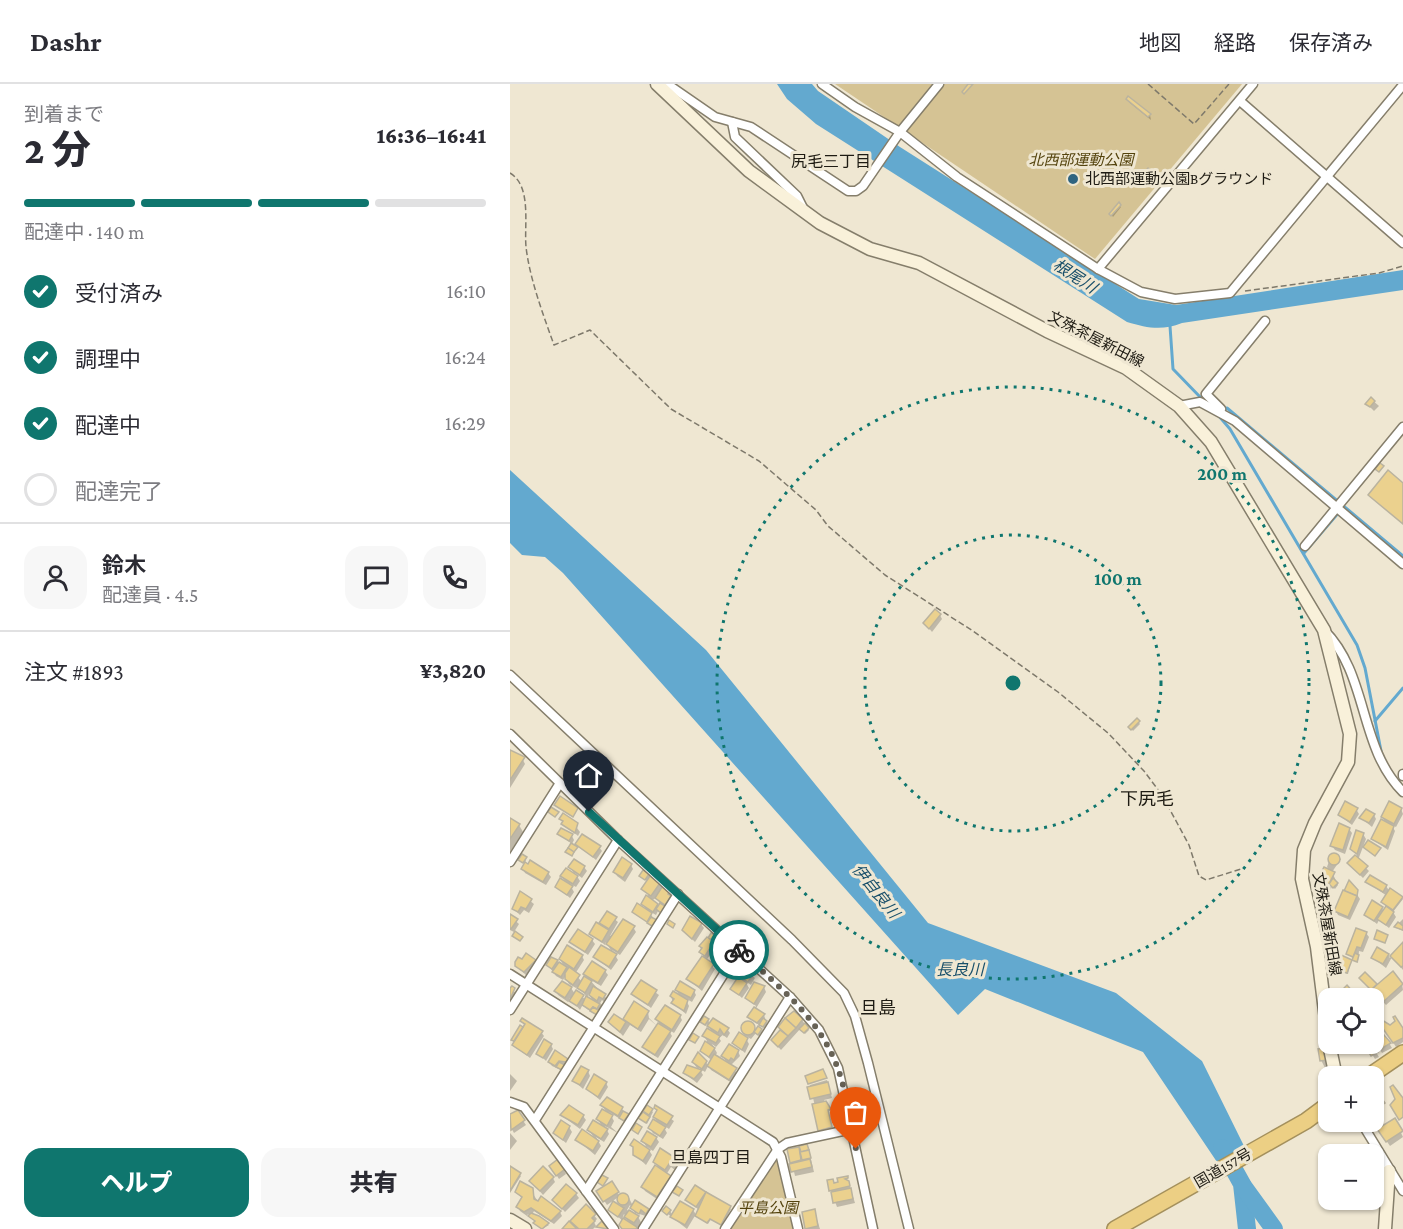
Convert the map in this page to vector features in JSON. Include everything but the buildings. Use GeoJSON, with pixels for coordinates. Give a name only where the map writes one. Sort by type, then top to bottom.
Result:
{"type":"FeatureCollection","features":[{"type":"Feature","properties":{"kind":"highway"},"geometry":{"type":"LineString","coordinates":[[1384,1066],[1403,1053]]}},
{"type":"Feature","properties":{"kind":"highway","name":"国道157号"},"geometry":{"type":"LineString","coordinates":[[1115,1229],[1318,1112]]}},
{"type":"Feature","properties":{"kind":"main road","name":"文殊茶屋新田線"},"geometry":{"type":"LineString","coordinates":[[657,84],[749,171],[806,214],[849,240],[919,263],[1047,331],[1126,368],[1179,406],[1211,442],[1324,630],[1344,705],[1350,745],[1348,762],[1315,823],[1304,850],[1302,879],[1317,947],[1322,988]]}},
{"type":"Feature","properties":{"kind":"main road"},"geometry":{"type":"LineString","coordinates":[[1385,1229],[1389,1171]]}},
{"type":"Feature","properties":{"kind":"main road"},"geometry":{"type":"LineString","coordinates":[[510,1220],[525,1229]]}},
{"type":"Feature","properties":{"kind":"street"},"geometry":{"type":"LineString","coordinates":[[657,84],[673,88],[707,113],[751,127],[848,191],[856,191],[863,186],[900,132],[939,84]]}},
{"type":"Feature","properties":{"kind":"street"},"geometry":{"type":"LineString","coordinates":[[822,84],[855,107],[900,132],[957,177],[1098,269],[1141,292],[1174,299],[1230,293],[1403,85]]}},
{"type":"Feature","properties":{"kind":"street"},"geometry":{"type":"LineString","coordinates":[[1098,269],[1253,84]]}},
{"type":"Feature","properties":{"kind":"street"},"geometry":{"type":"LineString","coordinates":[[1240,100],[1325,177],[1403,243]]}},
{"type":"Feature","properties":{"kind":"street"},"geometry":{"type":"LineString","coordinates":[[732,122],[735,138],[797,196],[806,214]]}},
{"type":"Feature","properties":{"kind":"street"},"geometry":{"type":"LineString","coordinates":[[1265,321],[1206,394],[1403,564]]}},
{"type":"Feature","properties":{"kind":"street"},"geometry":{"type":"LineString","coordinates":[[1179,406],[1200,402],[1235,421]]}},
{"type":"Feature","properties":{"kind":"street"},"geometry":{"type":"LineString","coordinates":[[1305,546],[1403,427]]}},
{"type":"Feature","properties":{"kind":"street"},"geometry":{"type":"LineString","coordinates":[[1324,630],[1337,643],[1351,671],[1368,735],[1383,768],[1403,792]]}},
{"type":"Feature","properties":{"kind":"street"},"geometry":{"type":"LineString","coordinates":[[510,675],[792,940],[844,993],[855,1016],[868,1063],[909,1229]]}},
{"type":"Feature","properties":{"kind":"street"},"geometry":{"type":"LineString","coordinates":[[510,734],[618,840],[790,997],[819,1030],[838,1068],[873,1229]]}},
{"type":"Feature","properties":{"kind":"street"},"geometry":{"type":"LineString","coordinates":[[510,862],[560,783]]}},
{"type":"Feature","properties":{"kind":"street"},"geometry":{"type":"LineString","coordinates":[[510,1010],[618,840]]}},
{"type":"Feature","properties":{"kind":"street"},"geometry":{"type":"LineString","coordinates":[[535,1120],[678,894]]}},
{"type":"Feature","properties":{"kind":"street"},"geometry":{"type":"LineString","coordinates":[[586,1191],[739,950]]}},
{"type":"Feature","properties":{"kind":"street"},"geometry":{"type":"LineString","coordinates":[[510,974],[773,1142],[778,1149],[798,1229]]}},
{"type":"Feature","properties":{"kind":"street"},"geometry":{"type":"LineString","coordinates":[[643,1229],[790,997]]}},
{"type":"Feature","properties":{"kind":"street"},"geometry":{"type":"LineString","coordinates":[[510,1102],[524,1107],[535,1120],[614,1229]]}},
{"type":"Feature","properties":{"kind":"street"},"geometry":{"type":"LineString","coordinates":[[725,1229],[778,1149],[787,1143],[852,1130]]}},
{"type":"Feature","properties":{"kind":"street"},"geometry":{"type":"LineString","coordinates":[[1367,1132],[1403,1191]]}},
{"type":"Feature","properties":{"kind":"path"},"geometry":{"type":"LineString","coordinates":[[1148,84],[1194,124],[1229,84]]}},
{"type":"Feature","properties":{"kind":"path"},"geometry":{"type":"LineString","coordinates":[[510,173],[522,191],[526,207],[526,248],[540,305],[554,345],[590,330],[670,410],[759,461],[816,510],[828,526],[885,576],[973,631],[1058,692],[1108,733],[1144,771],[1162,795],[1189,845],[1199,876],[1206,880],[1244,868]]}},
{"type":"Feature","properties":{"kind":"path"},"geometry":{"type":"LineString","coordinates":[[1230,293],[1379,273],[1403,266]]}},
{"type":"Feature","properties":{"kind":"green space","name":"北西部運動公園"},"geometry":{"type":"Polygon","coordinates":[[[835,84],[1242,84],[1095,259],[835,84]]]}},
{"type":"Feature","properties":{"kind":"green space","name":"平島公園"},"geometry":{"type":"Polygon","coordinates":[[[774,1161],[778,1161],[793,1229],[730,1229],[774,1161]]]}},
{"type":"Feature","properties":{"kind":"water","name":"根尾川"},"geometry":{"type":"Polygon","coordinates":[[[777,84],[812,84],[818,91],[900,147],[1139,299],[1176,305],[1403,270],[1403,290],[1161,328],[1127,322],[816,124],[787,99],[777,84]]]}},
{"type":"Feature","properties":{"kind":"water","name":"長良川"},"geometry":{"type":"Polygon","coordinates":[[[510,470],[706,650],[928,923],[1116,993],[1202,1061],[1245,1148],[1217,1162],[1143,1052],[985,989],[958,1015],[563,573],[545,557],[522,555],[510,543],[510,470]]]}},
{"type":"Feature","properties":{"kind":"waterway"},"geometry":{"type":"LineString","coordinates":[[1170,326],[1173,369],[1203,400]]}},
{"type":"Feature","properties":{"kind":"waterway"},"geometry":{"type":"LineString","coordinates":[[1222,410],[1227,408],[1403,556]]}},
{"type":"Feature","properties":{"kind":"waterway"},"geometry":{"type":"LineString","coordinates":[[1218,415],[1230,429],[1357,645],[1365,668],[1381,751]]}},
{"type":"Feature","properties":{"kind":"waterway"},"geometry":{"type":"LineString","coordinates":[[1304,553],[1340,511]]}},
{"type":"Feature","properties":{"kind":"waterway"},"geometry":{"type":"LineString","coordinates":[[1375,721],[1403,688]]}},
{"type":"Feature","properties":{"kind":"waterway","name":"伊自良川"},"geometry":{"type":"LineString","coordinates":[[1222,1148],[1242,1184],[1247,1229]]}},
{"type":"Feature","properties":{"kind":"waterway"},"geometry":{"type":"LineString","coordinates":[[1243,1186],[1274,1229]]}},
{"type":"Feature","properties":{"kind":"way so far"},"geometry":{"type":"LineString","coordinates":[[739,950],[790,997],[819,1030],[838,1068],[856,1149]]}},
{"type":"Feature","properties":{"kind":"place","name":"北西部運動公園Bグラウンド"},"geometry":{"type":"Point","coordinates":[1073,179]}},
{"type":"Feature","properties":{"kind":"district","name":"尻毛三丁目"},"geometry":{"type":"Point","coordinates":[831,161]}},
{"type":"Feature","properties":{"kind":"district","name":"下尻毛"},"geometry":{"type":"Point","coordinates":[1147,799]}},
{"type":"Feature","properties":{"kind":"district","name":"旦島"},"geometry":{"type":"Point","coordinates":[878,1008]}},
{"type":"Feature","properties":{"kind":"district","name":"旦島四丁目"},"geometry":{"type":"Point","coordinates":[711,1157]}},
{"type":"Feature","properties":{"kind":"route"},"geometry":{"type":"LineString","coordinates":[[589,812],[739,950]]}}]}
